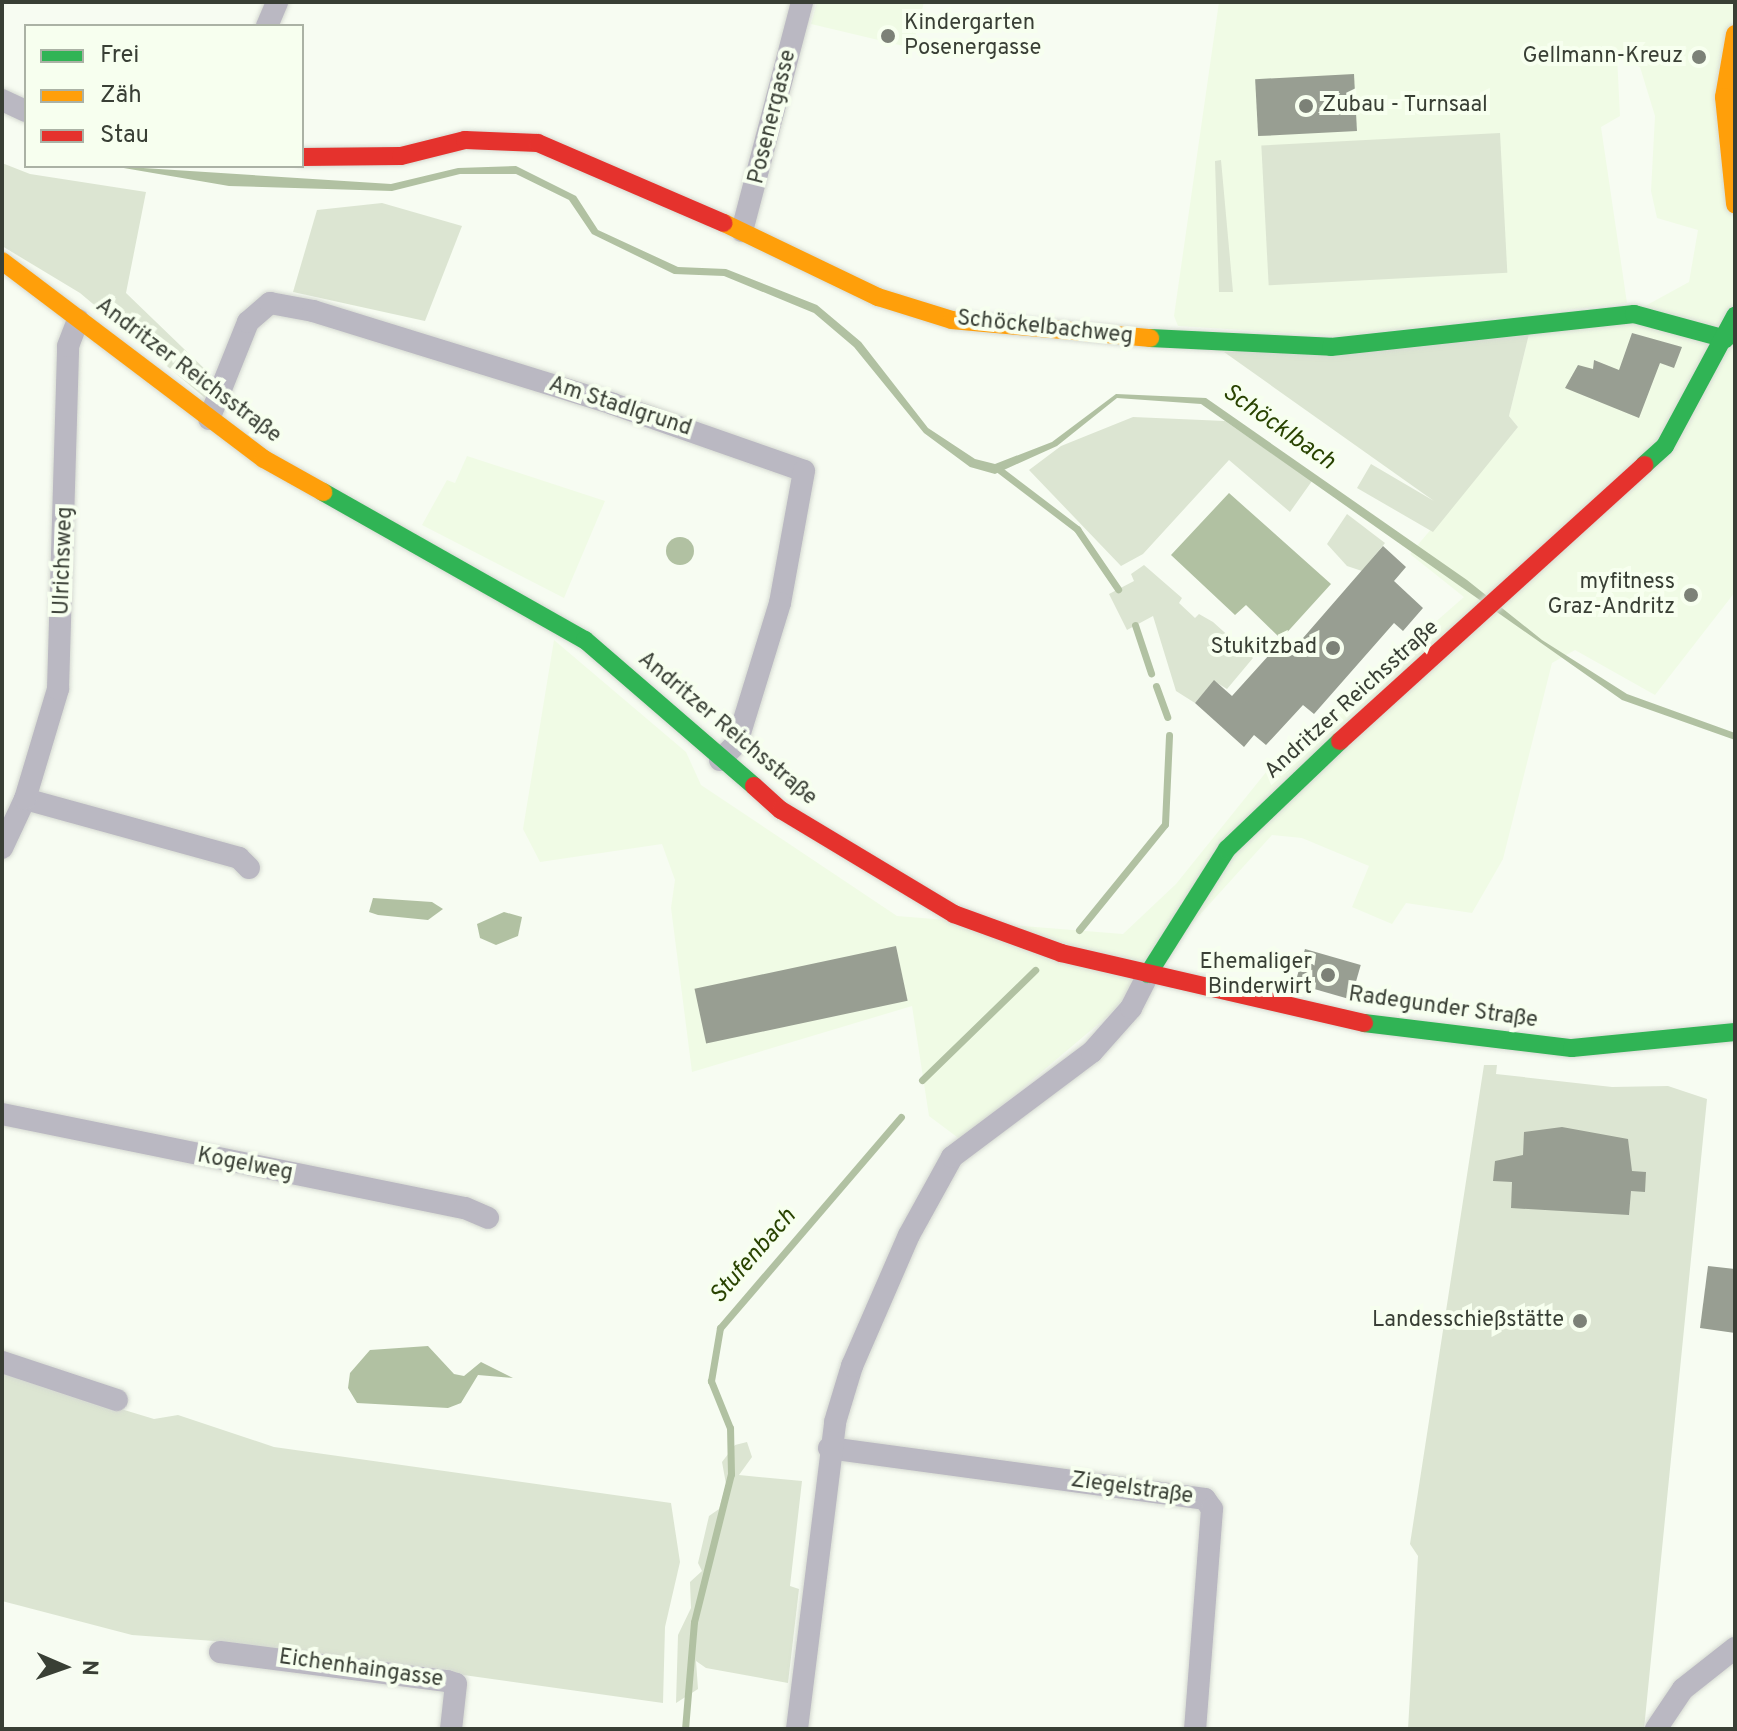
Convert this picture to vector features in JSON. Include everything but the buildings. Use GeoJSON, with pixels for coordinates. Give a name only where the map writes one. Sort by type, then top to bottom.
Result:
{"type":"FeatureCollection","features":[{"type":"Feature","properties":{"kind":"street"},"geometry":{"type":"LineString","coordinates":[[268,24],[277,2]]}},
{"type":"Feature","properties":{"kind":"street","name":"Posenergasse"},"geometry":{"type":"LineString","coordinates":[[742,231],[802,2]]}},
{"type":"Feature","properties":{"kind":"street"},"geometry":{"type":"LineString","coordinates":[[1735,34],[1724,97],[1735,204]]}},
{"type":"Feature","properties":{"kind":"street"},"geometry":{"type":"LineString","coordinates":[[2,100],[24,110]]}},
{"type":"Feature","properties":{"kind":"street","name":"Schöckelbachweg"},"geometry":{"type":"LineString","coordinates":[[304,157],[401,156],[465,140],[511,137],[742,231],[878,297],[952,320],[1221,345],[1331,347],[1634,314],[1726,339]]}},
{"type":"Feature","properties":{"kind":"street","name":"Andritzer Reichsstraße"},"geometry":{"type":"LineString","coordinates":[[2,261],[209,419],[312,488],[571,631],[720,760],[834,847],[954,914],[1061,953],[1148,974],[1227,849],[1315,759],[1480,620],[1665,446],[1726,339],[1735,316]]}},
{"type":"Feature","properties":{"kind":"street","name":"Am Stadlgrund"},"geometry":{"type":"LineString","coordinates":[[209,419],[248,322],[270,303],[313,311],[627,408],[804,471],[780,603],[737,743],[720,760]]}},
{"type":"Feature","properties":{"kind":"street","name":"Ulrichsweg"},"geometry":{"type":"LineString","coordinates":[[2,848],[25,799],[58,689],[68,346],[78,320]]}},
{"type":"Feature","properties":{"kind":"street"},"geometry":{"type":"LineString","coordinates":[[25,799],[239,858],[249,868]]}},
{"type":"Feature","properties":{"kind":"street"},"geometry":{"type":"LineString","coordinates":[[797,1729],[829,1448],[852,1366],[930,1189],[952,1157],[1092,1052],[1131,1008],[1148,974]]}},
{"type":"Feature","properties":{"kind":"street","name":"Radegunder Straße"},"geometry":{"type":"LineString","coordinates":[[1148,974],[1374,1025],[1531,1046],[1572,1048],[1735,1032]]}},
{"type":"Feature","properties":{"kind":"street","name":"Kogelweg"},"geometry":{"type":"LineString","coordinates":[[2,1114],[465,1208],[488,1218]]}},
{"type":"Feature","properties":{"kind":"street"},"geometry":{"type":"LineString","coordinates":[[2,1362],[117,1400]]}},
{"type":"Feature","properties":{"kind":"street","name":"Ziegelstraße"},"geometry":{"type":"LineString","coordinates":[[829,1448],[1205,1499],[1212,1509],[1195,1729]]}},
{"type":"Feature","properties":{"kind":"street"},"geometry":{"type":"LineString","coordinates":[[1656,1729],[1683,1689],[1735,1648]]}},
{"type":"Feature","properties":{"kind":"street","name":"Eichenhaingasse"},"geometry":{"type":"LineString","coordinates":[[220,1652],[456,1684],[451,1729]]}},
{"type":"Feature","properties":{"kind":"shaded area","name":"Kindergarten Posenergasse"},"geometry":{"type":"Polygon","coordinates":[[[817,2],[924,2],[912,48],[811,24],[817,2]]]}},
{"type":"Feature","properties":{"kind":"shaded area"},"geometry":{"type":"Polygon","coordinates":[[[1219,2],[1735,2],[1735,592],[1655,695],[1575,650],[1552,663],[1503,859],[1472,913],[1406,903],[1392,924],[1352,907],[1369,866],[1302,838],[1272,835],[1109,1015],[961,1140],[929,1116],[912,1006],[692,1072],[671,908],[675,880],[662,844],[540,862],[523,829],[554,640],[686,752],[701,785],[897,916],[1123,934],[1176,884],[1271,766],[1464,597],[1410,554],[1518,427],[1509,416],[1529,334],[1636,311],[1689,282],[1698,230],[1657,218],[1651,191],[1655,116],[1640,67],[1617,56],[1620,116],[1601,127],[1627,303],[1341,336],[1178,326],[1174,316],[1219,2]]]}},
{"type":"Feature","properties":{"kind":"shaded area"},"geometry":{"type":"Polygon","coordinates":[[[1500,133],[1507,273],[1269,285],[1261,146],[1500,133]]]}},
{"type":"Feature","properties":{"kind":"shaded area"},"geometry":{"type":"Polygon","coordinates":[[[1221,160],[1233,292],[1219,292],[1215,161],[1221,160]]]}},
{"type":"Feature","properties":{"kind":"shaded area"},"geometry":{"type":"Polygon","coordinates":[[[2,163],[30,174],[146,192],[126,293],[211,375],[205,398],[80,293],[2,246],[2,163]]]}},
{"type":"Feature","properties":{"kind":"shaded area"},"geometry":{"type":"Polygon","coordinates":[[[516,166],[576,196],[598,230],[678,267],[726,269],[817,305],[861,342],[928,428],[975,459],[995,464],[1052,442],[1116,394],[1206,398],[1467,580],[1542,640],[1627,694],[1735,733],[1735,740],[1622,700],[1201,404],[1117,398],[1057,446],[995,474],[970,467],[924,433],[854,347],[814,313],[724,276],[674,274],[592,234],[569,200],[516,174],[460,174],[392,191],[229,186],[124,168],[391,184],[458,168],[516,166]]]}},
{"type":"Feature","properties":{"kind":"shaded area"},"geometry":{"type":"Polygon","coordinates":[[[382,203],[462,226],[425,321],[293,292],[317,210],[382,203]]]}},
{"type":"Feature","properties":{"kind":"shaded area"},"geometry":{"type":"Polygon","coordinates":[[[1529,334],[1509,416],[1518,427],[1433,532],[1357,488],[1371,464],[1434,501],[1224,352],[1529,334]]]}},
{"type":"Feature","properties":{"kind":"shaded area"},"geometry":{"type":"Polygon","coordinates":[[[1133,417],[1225,421],[1312,481],[1290,512],[1229,460],[1143,554],[1121,566],[1029,470],[1061,446],[1133,417]]]}},
{"type":"Feature","properties":{"kind":"shaded area"},"geometry":{"type":"Polygon","coordinates":[[[467,456],[605,501],[564,598],[422,525],[447,480],[455,483],[467,456]]]}},
{"type":"Feature","properties":{"kind":"shaded area"},"geometry":{"type":"Polygon","coordinates":[[[1229,493],[1331,584],[1281,639],[1246,605],[1235,615],[1171,555],[1229,493]]]}},
{"type":"Feature","properties":{"kind":"shaded area"},"geometry":{"type":"Polygon","coordinates":[[[1347,514],[1385,543],[1362,571],[1347,566],[1327,544],[1347,514]]]}},
{"type":"Feature","properties":{"kind":"shaded area"},"geometry":{"type":"Polygon","coordinates":[[[680,537],[690,541],[694,551],[690,561],[680,565],[670,561],[666,551],[670,541],[680,537]]]}},
{"type":"Feature","properties":{"kind":"shaded area"},"geometry":{"type":"Polygon","coordinates":[[[1144,565],[1182,598],[1179,603],[1195,618],[1199,614],[1213,622],[1253,658],[1227,689],[1214,681],[1195,703],[1176,691],[1153,616],[1127,630],[1109,594],[1134,581],[1131,574],[1144,565]]]}},
{"type":"Feature","properties":{"kind":"shaded area"},"geometry":{"type":"Polygon","coordinates":[[[373,898],[432,902],[443,909],[428,920],[378,915],[369,912],[373,898]]]}},
{"type":"Feature","properties":{"kind":"shaded area"},"geometry":{"type":"Polygon","coordinates":[[[504,912],[522,917],[518,936],[496,945],[480,938],[477,924],[504,912]]]}},
{"type":"Feature","properties":{"kind":"shaded area","name":"Landesschießstätte"},"geometry":{"type":"Polygon","coordinates":[[[1484,1065],[1497,1065],[1496,1074],[1612,1087],[1668,1086],[1707,1099],[1644,1729],[1408,1729],[1418,1556],[1410,1544],[1484,1065]]]}},
{"type":"Feature","properties":{"kind":"shaded area"},"geometry":{"type":"Polygon","coordinates":[[[428,1346],[454,1374],[464,1376],[481,1362],[513,1378],[478,1375],[461,1403],[448,1408],[357,1403],[348,1388],[350,1373],[370,1350],[428,1346]]]}},
{"type":"Feature","properties":{"kind":"shaded area"},"geometry":{"type":"Polygon","coordinates":[[[2,1373],[154,1419],[178,1415],[274,1447],[671,1503],[680,1562],[665,1627],[663,1703],[228,1642],[132,1635],[2,1601],[2,1373]]]}},
{"type":"Feature","properties":{"kind":"shaded area"},"geometry":{"type":"Polygon","coordinates":[[[747,1442],[752,1457],[739,1475],[802,1481],[790,1586],[799,1589],[788,1683],[706,1668],[696,1661],[698,1689],[676,1703],[678,1635],[691,1608],[690,1582],[702,1571],[698,1563],[709,1516],[719,1509],[726,1484],[722,1462],[735,1445],[747,1442]]]}},
{"type":"Feature","properties":{"kind":"waterway","name":"Stufenbach"},"geometry":{"type":"LineString","coordinates":[[997,468],[1077,529],[1118,589]]}},
{"type":"Feature","properties":{"kind":"waterway","name":"Stufenbach"},"geometry":{"type":"LineString","coordinates":[[1135,625],[1151,673]]}},
{"type":"Feature","properties":{"kind":"waterway","name":"Stufenbach"},"geometry":{"type":"LineString","coordinates":[[1156,686],[1167,717]]}},
{"type":"Feature","properties":{"kind":"waterway","name":"Stufenbach"},"geometry":{"type":"LineString","coordinates":[[1079,930],[1165,824],[1169,735]]}},
{"type":"Feature","properties":{"kind":"waterway","name":"Stufenbach"},"geometry":{"type":"LineString","coordinates":[[922,1080],[1035,970]]}},
{"type":"Feature","properties":{"kind":"waterway","name":"Stufenbach"},"geometry":{"type":"LineString","coordinates":[[685,1729],[694,1622],[731,1474],[730,1428],[711,1381],[720,1328],[901,1117]]}},
{"type":"Feature","properties":{"kind":"traffic: fast"},"geometry":{"type":"LineString","coordinates":[[1150,338],[1331,347],[1634,314],[1726,339]]}},
{"type":"Feature","properties":{"kind":"traffic: fast"},"geometry":{"type":"LineString","coordinates":[[1644,465],[1665,446],[1735,316]]}},
{"type":"Feature","properties":{"kind":"traffic: fast"},"geometry":{"type":"LineString","coordinates":[[323,492],[585,640],[754,786]]}},
{"type":"Feature","properties":{"kind":"traffic: fast"},"geometry":{"type":"LineString","coordinates":[[1148,974],[1227,849],[1340,741]]}},
{"type":"Feature","properties":{"kind":"traffic: fast"},"geometry":{"type":"LineString","coordinates":[[1364,1023],[1572,1048],[1735,1032]]}},
{"type":"Feature","properties":{"kind":"traffic: slow"},"geometry":{"type":"LineString","coordinates":[[1735,34],[1724,97],[1735,204]]}},
{"type":"Feature","properties":{"kind":"traffic: slow"},"geometry":{"type":"LineString","coordinates":[[724,223],[878,297],[952,320],[1150,338]]}},
{"type":"Feature","properties":{"kind":"traffic: slow"},"geometry":{"type":"LineString","coordinates":[[2,261],[264,459],[323,492]]}},
{"type":"Feature","properties":{"kind":"traffic: jam"},"geometry":{"type":"LineString","coordinates":[[304,157],[401,156],[465,140],[538,143],[724,223]]}},
{"type":"Feature","properties":{"kind":"traffic: jam"},"geometry":{"type":"LineString","coordinates":[[1340,741],[1644,465]]}},
{"type":"Feature","properties":{"kind":"traffic: jam"},"geometry":{"type":"LineString","coordinates":[[754,786],[781,810],[954,914],[1061,953],[1364,1023]]}},
{"type":"Feature","properties":{"kind":"place","name":"Kindergarten Posenergasse"},"geometry":{"type":"Point","coordinates":[888,36]}},
{"type":"Feature","properties":{"kind":"place","name":"Gellmann-Kreuz"},"geometry":{"type":"Point","coordinates":[1699,57]}},
{"type":"Feature","properties":{"kind":"place","name":"Zubau - Turnsaal"},"geometry":{"type":"Point","coordinates":[1306,106]}},
{"type":"Feature","properties":{"kind":"place","name":"myfitness Graz-Andritz"},"geometry":{"type":"Point","coordinates":[1691,595]}},
{"type":"Feature","properties":{"kind":"place","name":"Stukitzbad"},"geometry":{"type":"Point","coordinates":[1333,648]}},
{"type":"Feature","properties":{"kind":"place","name":"Ehemaliger Binderwirt"},"geometry":{"type":"Point","coordinates":[1328,975]}},
{"type":"Feature","properties":{"kind":"place","name":"Landesschießstätte"},"geometry":{"type":"Point","coordinates":[1580,1321]}},
{"type":"Feature","properties":{"kind":"water label","name":"Schöcklbach"},"geometry":{"type":"Point","coordinates":[1278,428]}}]}
